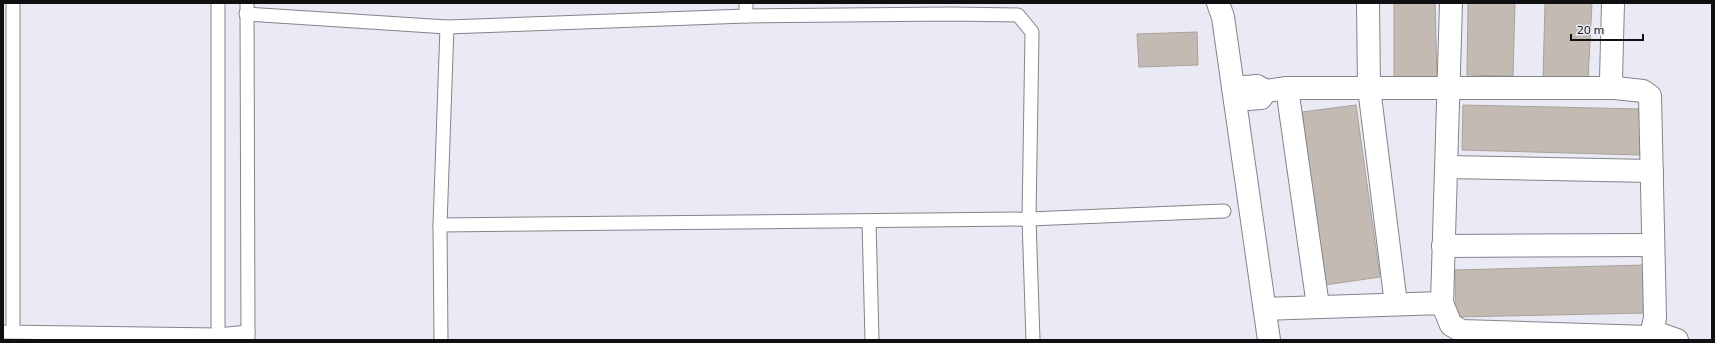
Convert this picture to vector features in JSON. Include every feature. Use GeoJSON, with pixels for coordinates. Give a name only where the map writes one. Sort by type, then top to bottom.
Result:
{"type":"FeatureCollection","features":[{"type":"Feature","properties":{"kind":"street"},"geometry":{"type":"LineString","coordinates":[[1218,3],[1223,17],[1270,340]]}},
{"type":"Feature","properties":{"kind":"street"},"geometry":{"type":"LineString","coordinates":[[1368,3],[1369,88],[1396,304]]}},
{"type":"Feature","properties":{"kind":"street"},"geometry":{"type":"LineString","coordinates":[[1234,94],[1257,86],[1277,90],[1369,88],[1449,88],[1615,88],[1643,91],[1650,96],[1655,318],[1652,331],[1648,338],[1462,331],[1451,325],[1442,303],[1447,167],[1449,88],[1451,3]]}},
{"type":"Feature","properties":{"kind":"street"},"geometry":{"type":"LineString","coordinates":[[1613,3],[1611,79],[1615,88]]}},
{"type":"Feature","properties":{"kind":"street"},"geometry":{"type":"LineString","coordinates":[[1277,90],[1318,306]]}},
{"type":"Feature","properties":{"kind":"street"},"geometry":{"type":"LineString","coordinates":[[1447,167],[1652,171]]}},
{"type":"Feature","properties":{"kind":"street"},"geometry":{"type":"LineString","coordinates":[[1443,246],[1653,245]]}},
{"type":"Feature","properties":{"kind":"street"},"geometry":{"type":"LineString","coordinates":[[1265,309],[1318,306],[1442,303]]}},
{"type":"Feature","properties":{"kind":"street"},"geometry":{"type":"LineString","coordinates":[[1652,331],[1677,340]]}},
{"type":"Feature","properties":{"kind":"lane"},"geometry":{"type":"LineString","coordinates":[[13,3],[8,332],[218,337],[248,336],[246,8],[447,27],[746,9],[951,8],[1018,15],[1032,32],[1029,219],[1033,340]]}},
{"type":"Feature","properties":{"kind":"lane"},"geometry":{"type":"LineString","coordinates":[[218,3],[218,337]]}},
{"type":"Feature","properties":{"kind":"lane"},"geometry":{"type":"LineString","coordinates":[[441,340],[440,225],[447,27]]}},
{"type":"Feature","properties":{"kind":"lane"},"geometry":{"type":"LineString","coordinates":[[440,225],[1029,219],[1224,211]]}},
{"type":"Feature","properties":{"kind":"lane"},"geometry":{"type":"LineString","coordinates":[[868,221],[872,340]]}},
{"type":"Feature","properties":{"kind":"building"},"geometry":{"type":"Polygon","coordinates":[[[1394,3],[1435,3],[1437,79],[1394,79],[1394,3]]]}},
{"type":"Feature","properties":{"kind":"building"},"geometry":{"type":"Polygon","coordinates":[[[1468,3],[1515,3],[1513,76],[1467,75],[1468,3]]]}},
{"type":"Feature","properties":{"kind":"building"},"geometry":{"type":"Polygon","coordinates":[[[1545,3],[1592,3],[1588,80],[1543,79],[1545,3]]]}},
{"type":"Feature","properties":{"kind":"building"},"geometry":{"type":"Polygon","coordinates":[[[1197,32],[1198,65],[1139,67],[1137,34],[1197,32]]]}},
{"type":"Feature","properties":{"kind":"building"},"geometry":{"type":"Polygon","coordinates":[[[1356,105],[1380,277],[1325,285],[1302,112],[1356,105]]]}},
{"type":"Feature","properties":{"kind":"building"},"geometry":{"type":"Polygon","coordinates":[[[1463,105],[1641,109],[1640,155],[1462,150],[1463,105]]]}},
{"type":"Feature","properties":{"kind":"building"},"geometry":{"type":"Polygon","coordinates":[[[1645,265],[1646,313],[1456,317],[1455,270],[1645,265]]]}}]}
